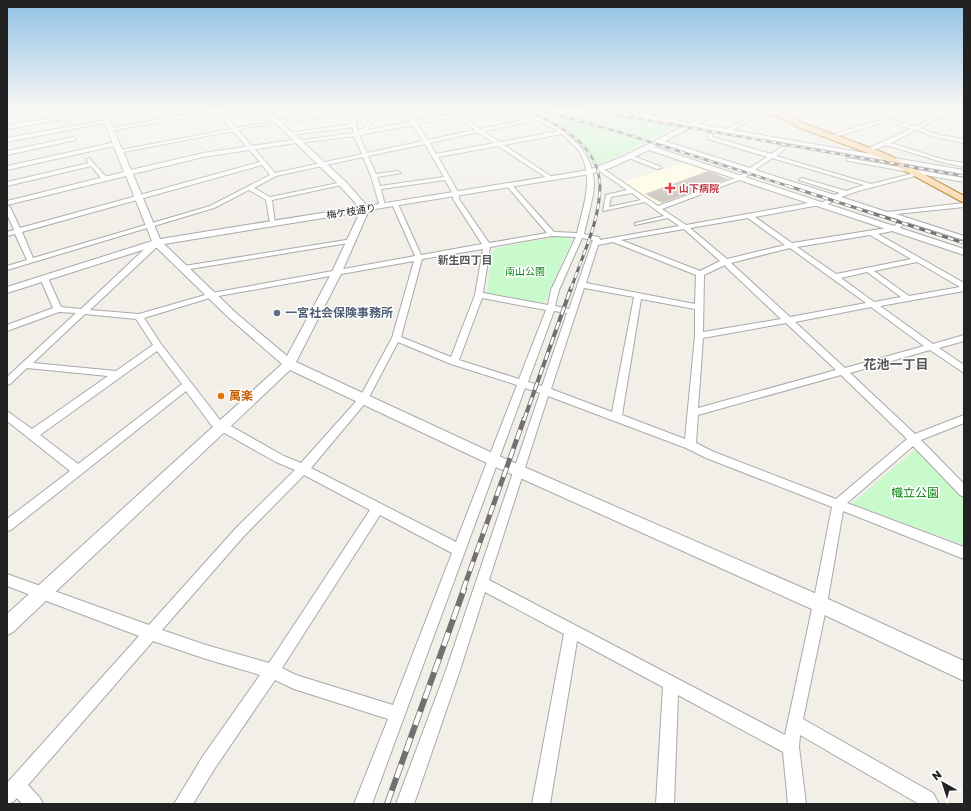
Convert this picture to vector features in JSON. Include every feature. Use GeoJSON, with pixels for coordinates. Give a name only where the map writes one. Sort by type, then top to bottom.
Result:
{"type":"FeatureCollection","features":[{"type":"Feature","properties":{"kind":"main road"},"geometry":{"type":"LineString","coordinates":[[860,147],[893,160],[964,200]]}},
{"type":"Feature","properties":{"kind":"street"},"geometry":{"type":"LineString","coordinates":[[7,153],[36,147]]}},
{"type":"Feature","properties":{"kind":"street"},"geometry":{"type":"LineString","coordinates":[[79,147],[104,178]]}},
{"type":"Feature","properties":{"kind":"street"},"geometry":{"type":"LineString","coordinates":[[7,168],[82,151],[117,147],[157,242],[212,295],[289,364],[494,460],[820,604],[964,671]]}},
{"type":"Feature","properties":{"kind":"street"},"geometry":{"type":"LineString","coordinates":[[7,203],[203,154],[250,147],[274,175]]}},
{"type":"Feature","properties":{"kind":"street"},"geometry":{"type":"LineString","coordinates":[[7,626],[222,428],[289,364],[336,274],[365,209],[343,184],[305,147]]}},
{"type":"Feature","properties":{"kind":"street"},"geometry":{"type":"LineString","coordinates":[[362,147],[374,176],[382,206]]}},
{"type":"Feature","properties":{"kind":"street"},"geometry":{"type":"LineString","coordinates":[[7,268],[212,207],[274,175],[404,147]]}},
{"type":"Feature","properties":{"kind":"street"},"geometry":{"type":"LineString","coordinates":[[429,147],[456,194],[456,199],[487,246],[479,295],[454,362]]}},
{"type":"Feature","properties":{"kind":"street"},"geometry":{"type":"LineString","coordinates":[[434,156],[484,147]]}},
{"type":"Feature","properties":{"kind":"street"},"geometry":{"type":"LineString","coordinates":[[503,147],[550,178]]}},
{"type":"Feature","properties":{"kind":"street"},"geometry":{"type":"LineString","coordinates":[[363,804],[552,308],[555,290],[580,235],[591,186],[590,172],[583,153],[577,147]]}},
{"type":"Feature","properties":{"kind":"street"},"geometry":{"type":"LineString","coordinates":[[648,147],[964,252]]}},
{"type":"Feature","properties":{"kind":"street","name":"梅ケ枝通り"},"geometry":{"type":"LineString","coordinates":[[7,290],[157,242],[590,172],[631,157],[648,147]]}},
{"type":"Feature","properties":{"kind":"street"},"geometry":{"type":"LineString","coordinates":[[684,147],[846,193]]}},
{"type":"Feature","properties":{"kind":"street"},"geometry":{"type":"LineString","coordinates":[[740,147],[873,186]]}},
{"type":"Feature","properties":{"kind":"street"},"geometry":{"type":"LineString","coordinates":[[779,147],[791,149]]}},
{"type":"Feature","properties":{"kind":"street"},"geometry":{"type":"LineString","coordinates":[[817,147],[964,172]]}},
{"type":"Feature","properties":{"kind":"street"},"geometry":{"type":"LineString","coordinates":[[851,147],[869,150],[877,147]]}},
{"type":"Feature","properties":{"kind":"street"},"geometry":{"type":"LineString","coordinates":[[898,147],[944,161],[964,164]]}},
{"type":"Feature","properties":{"kind":"street"},"geometry":{"type":"LineString","coordinates":[[658,208],[740,178],[784,148]]}},
{"type":"Feature","properties":{"kind":"street"},"geometry":{"type":"LineString","coordinates":[[631,157],[659,168]]}},
{"type":"Feature","properties":{"kind":"street"},"geometry":{"type":"LineString","coordinates":[[844,159],[964,180]]}},
{"type":"Feature","properties":{"kind":"street"},"geometry":{"type":"LineString","coordinates":[[7,234],[264,163]]}},
{"type":"Feature","properties":{"kind":"street"},"geometry":{"type":"LineString","coordinates":[[7,184],[92,164]]}},
{"type":"Feature","properties":{"kind":"street"},"geometry":{"type":"LineString","coordinates":[[754,168],[834,197],[964,238]]}},
{"type":"Feature","properties":{"kind":"street"},"geometry":{"type":"LineString","coordinates":[[600,169],[685,227],[725,262],[914,439],[964,492]]}},
{"type":"Feature","properties":{"kind":"street"},"geometry":{"type":"LineString","coordinates":[[595,243],[748,215],[814,204],[822,205],[834,197],[914,172]]}},
{"type":"Feature","properties":{"kind":"street"},"geometry":{"type":"LineString","coordinates":[[374,176],[398,173]]}},
{"type":"Feature","properties":{"kind":"street"},"geometry":{"type":"LineString","coordinates":[[377,188],[447,178]]}},
{"type":"Feature","properties":{"kind":"street"},"geometry":{"type":"LineString","coordinates":[[250,188],[269,199],[343,184]]}},
{"type":"Feature","properties":{"kind":"street"},"geometry":{"type":"LineString","coordinates":[[509,185],[552,234]]}},
{"type":"Feature","properties":{"kind":"street"},"geometry":{"type":"LineString","coordinates":[[634,191],[608,196],[605,210],[647,200]]}},
{"type":"Feature","properties":{"kind":"street"},"geometry":{"type":"LineString","coordinates":[[269,199],[273,223]]}},
{"type":"Feature","properties":{"kind":"street"},"geometry":{"type":"LineString","coordinates":[[34,804],[12,791],[240,532],[303,469],[364,399],[396,338],[420,258],[395,204]]}},
{"type":"Feature","properties":{"kind":"street"},"geometry":{"type":"LineString","coordinates":[[885,213],[964,205]]}},
{"type":"Feature","properties":{"kind":"street"},"geometry":{"type":"LineString","coordinates":[[7,207],[31,261]]}},
{"type":"Feature","properties":{"kind":"street"},"geometry":{"type":"LineString","coordinates":[[748,215],[964,370]]}},
{"type":"Feature","properties":{"kind":"street"},"geometry":{"type":"LineString","coordinates":[[636,224],[670,216]]}},
{"type":"Feature","properties":{"kind":"street"},"geometry":{"type":"LineString","coordinates":[[615,240],[700,274],[725,262],[790,246],[894,229],[906,220]]}},
{"type":"Feature","properties":{"kind":"street"},"geometry":{"type":"LineString","coordinates":[[945,232],[964,230]]}},
{"type":"Feature","properties":{"kind":"street"},"geometry":{"type":"LineString","coordinates":[[871,233],[964,288]]}},
{"type":"Feature","properties":{"kind":"street"},"geometry":{"type":"LineString","coordinates":[[7,328],[58,309],[140,317],[212,295],[336,274],[552,234],[580,235],[597,238],[573,312],[544,391],[452,673],[405,804]]}},
{"type":"Feature","properties":{"kind":"street"},"geometry":{"type":"LineString","coordinates":[[184,268],[352,241]]}},
{"type":"Feature","properties":{"kind":"street"},"geometry":{"type":"LineString","coordinates":[[7,382],[157,242]]}},
{"type":"Feature","properties":{"kind":"street"},"geometry":{"type":"LineString","coordinates":[[833,276],[917,260]]}},
{"type":"Feature","properties":{"kind":"street"},"geometry":{"type":"LineString","coordinates":[[868,270],[907,298]]}},
{"type":"Feature","properties":{"kind":"street"},"geometry":{"type":"LineString","coordinates":[[690,446],[699,336],[700,274]]}},
{"type":"Feature","properties":{"kind":"street"},"geometry":{"type":"LineString","coordinates":[[44,278],[58,309]]}},
{"type":"Feature","properties":{"kind":"street"},"geometry":{"type":"LineString","coordinates":[[582,285],[699,306]]}},
{"type":"Feature","properties":{"kind":"street"},"geometry":{"type":"LineString","coordinates":[[699,336],[964,288]]}},
{"type":"Feature","properties":{"kind":"street"},"geometry":{"type":"LineString","coordinates":[[479,295],[573,312]]}},
{"type":"Feature","properties":{"kind":"street"},"geometry":{"type":"LineString","coordinates":[[616,418],[638,295]]}},
{"type":"Feature","properties":{"kind":"street"},"geometry":{"type":"LineString","coordinates":[[140,317],[158,346],[216,423],[222,428],[459,550]]}},
{"type":"Feature","properties":{"kind":"street"},"geometry":{"type":"LineString","coordinates":[[396,338],[454,362],[544,391],[690,446],[964,553]]}},
{"type":"Feature","properties":{"kind":"street"},"geometry":{"type":"LineString","coordinates":[[692,413],[964,338]]}},
{"type":"Feature","properties":{"kind":"street"},"geometry":{"type":"LineString","coordinates":[[32,435],[158,346]]}},
{"type":"Feature","properties":{"kind":"street"},"geometry":{"type":"LineString","coordinates":[[26,365],[118,374]]}},
{"type":"Feature","properties":{"kind":"street"},"geometry":{"type":"LineString","coordinates":[[7,526],[188,385]]}},
{"type":"Feature","properties":{"kind":"street"},"geometry":{"type":"LineString","coordinates":[[7,415],[78,471]]}},
{"type":"Feature","properties":{"kind":"street"},"geometry":{"type":"LineString","coordinates":[[797,804],[791,747],[794,723],[820,604],[838,504],[914,439],[964,419]]}},
{"type":"Feature","properties":{"kind":"street"},"geometry":{"type":"LineString","coordinates":[[183,804],[209,762],[272,671],[378,508]]}},
{"type":"Feature","properties":{"kind":"street"},"geometry":{"type":"LineString","coordinates":[[7,580],[150,633],[206,652],[272,671],[294,682],[398,714]]}},
{"type":"Feature","properties":{"kind":"street"},"geometry":{"type":"LineString","coordinates":[[481,583],[791,747]]}},
{"type":"Feature","properties":{"kind":"street"},"geometry":{"type":"LineString","coordinates":[[541,804],[572,631]]}},
{"type":"Feature","properties":{"kind":"street"},"geometry":{"type":"LineString","coordinates":[[665,804],[671,684]]}},
{"type":"Feature","properties":{"kind":"street"},"geometry":{"type":"LineString","coordinates":[[794,723],[927,799],[930,804]]}},
{"type":"Feature","properties":{"kind":"shaded area","name":"山下病院"},"geometry":{"type":"Polygon","coordinates":[[[685,162],[733,178],[659,205],[624,182],[685,162]]]}},
{"type":"Feature","properties":{"kind":"green space"},"geometry":{"type":"Polygon","coordinates":[[[582,147],[637,147],[593,167],[582,147]]]}},
{"type":"Feature","properties":{"kind":"green space","name":"南山公園"},"geometry":{"type":"Polygon","coordinates":[[[556,237],[568,237],[572,240],[544,303],[487,294],[491,252],[500,247],[556,237]]]}},
{"type":"Feature","properties":{"kind":"green space","name":"幟立公園"},"geometry":{"type":"Polygon","coordinates":[[[917,448],[964,497],[964,545],[851,504],[917,448]]]}},
{"type":"Feature","properties":{"kind":"building","name":"山下病院"},"geometry":{"type":"Polygon","coordinates":[[[708,171],[728,179],[662,203],[645,194],[708,171]]]}},
{"type":"Feature","properties":{"kind":"railway"},"geometry":{"type":"LineString","coordinates":[[584,147],[593,158],[598,172],[600,187]]}},
{"type":"Feature","properties":{"kind":"railway"},"geometry":{"type":"LineString","coordinates":[[665,147],[791,187]]}},
{"type":"Feature","properties":{"kind":"railway"},"geometry":{"type":"LineString","coordinates":[[799,147],[964,176]]}},
{"type":"Feature","properties":{"kind":"railway"},"geometry":{"type":"LineString","coordinates":[[788,186],[964,243]]}},
{"type":"Feature","properties":{"kind":"railway"},"geometry":{"type":"LineString","coordinates":[[571,289],[594,225],[600,187]]}},
{"type":"Feature","properties":{"kind":"railway"},"geometry":{"type":"LineString","coordinates":[[524,420],[571,288]]}},
{"type":"Feature","properties":{"kind":"railway"},"geometry":{"type":"LineString","coordinates":[[463,590],[524,419]]}},
{"type":"Feature","properties":{"kind":"railway"},"geometry":{"type":"LineString","coordinates":[[387,804],[464,589]]}},
{"type":"Feature","properties":{"kind":"place","name":"山下病院"},"geometry":{"type":"Point","coordinates":[670,188]}},
{"type":"Feature","properties":{"kind":"place","name":"一宮社会保険事務所"},"geometry":{"type":"Point","coordinates":[277,313]}},
{"type":"Feature","properties":{"kind":"place","name":"萬楽"},"geometry":{"type":"Point","coordinates":[221,396]}},
{"type":"Feature","properties":{"kind":"district","name":"新生四丁目"},"geometry":{"type":"Point","coordinates":[465,260]}},
{"type":"Feature","properties":{"kind":"district","name":"花池一丁目"},"geometry":{"type":"Point","coordinates":[896,364]}}]}
